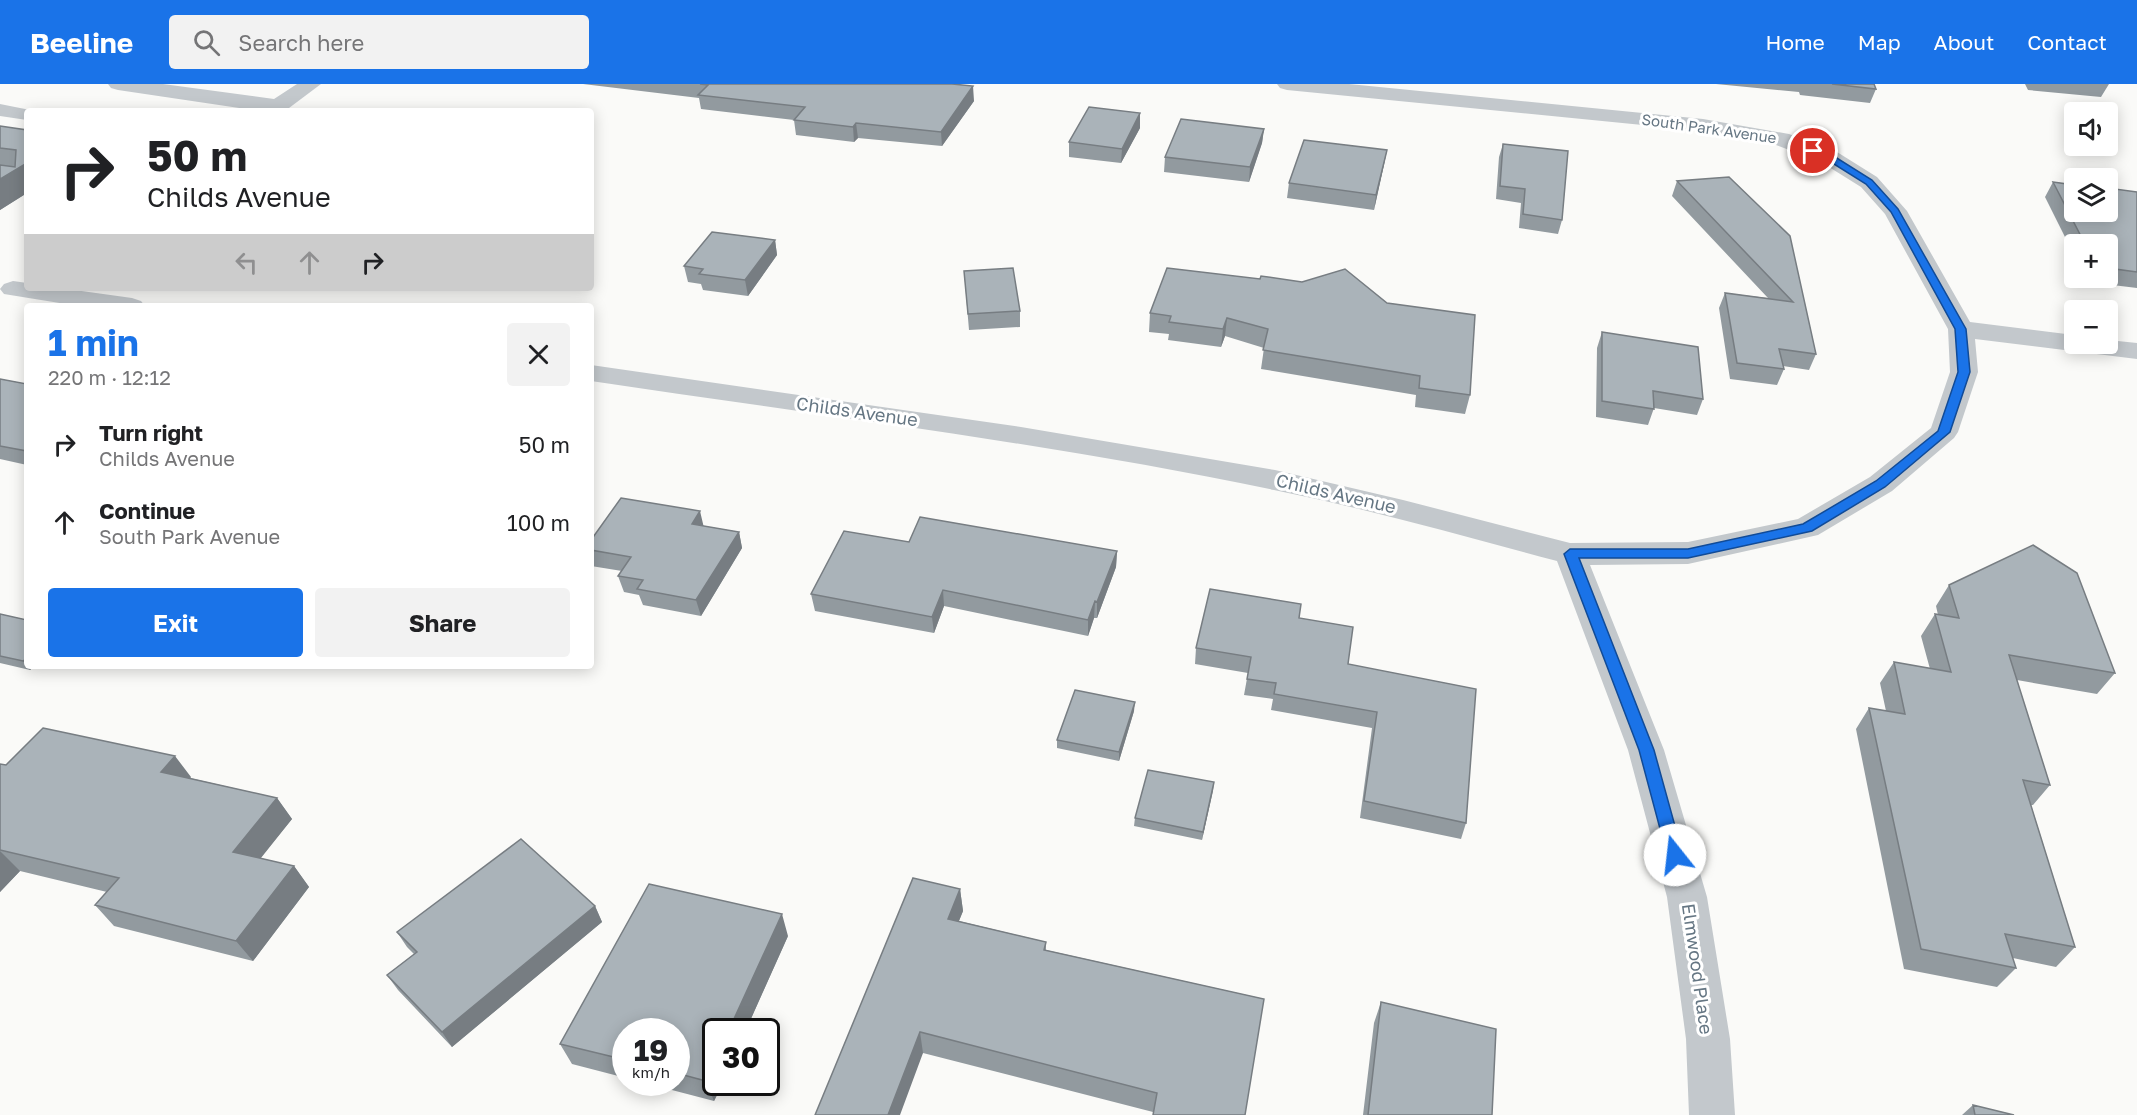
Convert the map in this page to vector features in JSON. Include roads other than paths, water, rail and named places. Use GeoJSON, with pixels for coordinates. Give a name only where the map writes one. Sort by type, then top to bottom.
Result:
{"type":"FeatureCollection","features":[{"type":"Feature","properties":{"kind":"street"},"geometry":{"type":"LineString","coordinates":[[118,84],[275,108],[311,84]]}},
{"type":"Feature","properties":{"kind":"street","name":"South Park Avenue"},"geometry":{"type":"LineString","coordinates":[[1287,84],[1704,125],[1781,139],[1829,157],[1869,182],[1895,211],[1961,329]]}},
{"type":"Feature","properties":{"kind":"street"},"geometry":{"type":"LineString","coordinates":[[0,110],[24,114]]}},
{"type":"Feature","properties":{"kind":"street"},"geometry":{"type":"LineString","coordinates":[[33,291],[112,303]]}},
{"type":"Feature","properties":{"kind":"street"},"geometry":{"type":"LineString","coordinates":[[1961,329],[2064,342]]}},
{"type":"Feature","properties":{"kind":"street","name":"Childs Avenue"},"geometry":{"type":"LineString","coordinates":[[594,373],[1021,436],[1184,463],[1275,480],[1403,510],[1570,554],[1688,553],[1807,528],[1881,484],[1944,432],[1964,372],[1961,329]]}},
{"type":"Feature","properties":{"kind":"street"},"geometry":{"type":"LineString","coordinates":[[2118,349],[2137,351]]}},
{"type":"Feature","properties":{"kind":"street","name":"Elmwood Place"},"geometry":{"type":"LineString","coordinates":[[1570,554],[1646,750],[1687,897],[1708,1039],[1712,1115]]}}]}
